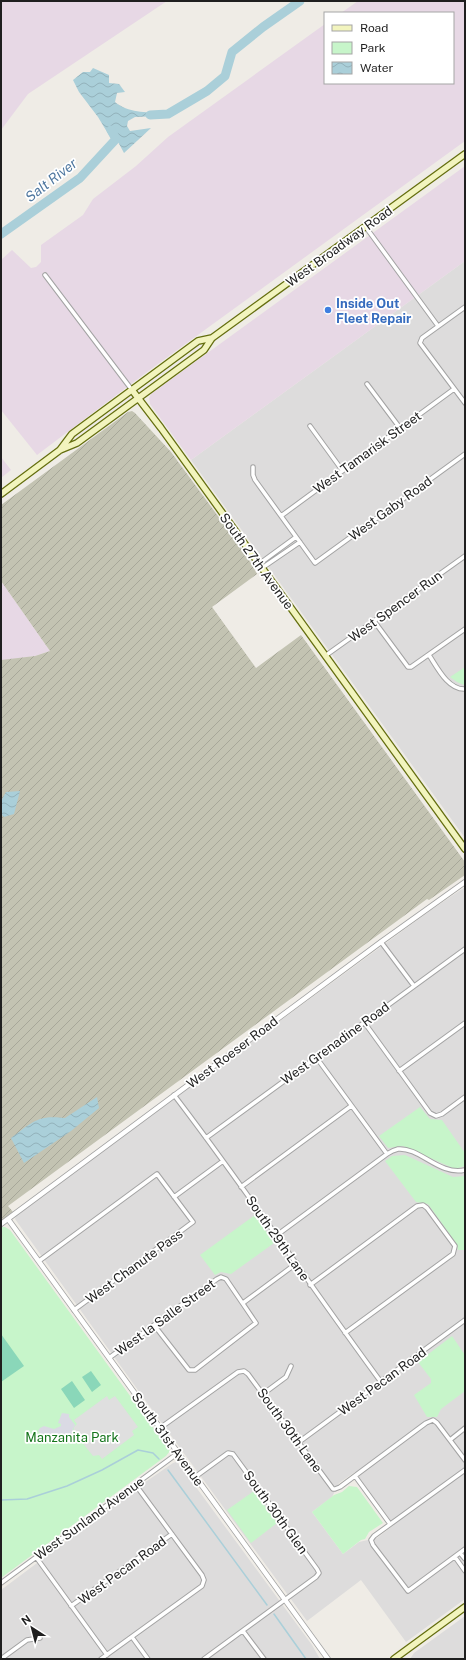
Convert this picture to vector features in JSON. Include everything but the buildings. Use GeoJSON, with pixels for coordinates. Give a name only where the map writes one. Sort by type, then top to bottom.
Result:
{"type":"FeatureCollection","features":[{"type":"Feature","properties":{"kind":"main road","name":"West Broadway Road"},"geometry":{"type":"LineString","coordinates":[[1,494],[60,450],[77,443],[204,350],[212,338],[465,154]]}},
{"type":"Feature","properties":{"kind":"main road","name":"West Broadway Road"},"geometry":{"type":"LineString","coordinates":[[60,450],[72,434],[198,341],[212,338]]}},
{"type":"Feature","properties":{"kind":"main road","name":"South 27th Avenue"},"geometry":{"type":"LineString","coordinates":[[132,390],[465,849]]}},
{"type":"Feature","properties":{"kind":"main road"},"geometry":{"type":"LineString","coordinates":[[394,1659],[465,1607]]}},
{"type":"Feature","properties":{"kind":"street"},"geometry":{"type":"LineString","coordinates":[[365,226],[438,326]]}},
{"type":"Feature","properties":{"kind":"street","name":"South 27th Avenue"},"geometry":{"type":"LineString","coordinates":[[45,275],[132,390]]}},
{"type":"Feature","properties":{"kind":"street"},"geometry":{"type":"LineString","coordinates":[[465,307],[422,338],[420,343],[465,403]]}},
{"type":"Feature","properties":{"kind":"street"},"geometry":{"type":"LineString","coordinates":[[367,384],[400,428]]}},
{"type":"Feature","properties":{"kind":"street","name":"West Tamarisk Street"},"geometry":{"type":"LineString","coordinates":[[281,516],[454,389]]}},
{"type":"Feature","properties":{"kind":"street"},"geometry":{"type":"LineString","coordinates":[[310,426],[342,470]]}},
{"type":"Feature","properties":{"kind":"street","name":"West Gaby Road"},"geometry":{"type":"LineString","coordinates":[[300,542],[315,563],[465,454]]}},
{"type":"Feature","properties":{"kind":"street"},"geometry":{"type":"LineString","coordinates":[[253,467],[255,480],[300,542],[261,566]]}},
{"type":"Feature","properties":{"kind":"street"},"geometry":{"type":"LineString","coordinates":[[261,566],[296,537]]}},
{"type":"Feature","properties":{"kind":"street","name":"West Spencer Run"},"geometry":{"type":"LineString","coordinates":[[325,656],[465,556]]}},
{"type":"Feature","properties":{"kind":"street"},"geometry":{"type":"LineString","coordinates":[[374,621],[408,667],[411,667],[465,629]]}},
{"type":"Feature","properties":{"kind":"street"},"geometry":{"type":"LineString","coordinates":[[429,655],[451,684],[459,689],[465,689]]}},
{"type":"Feature","properties":{"kind":"street","name":"West Roeser Road"},"geometry":{"type":"LineString","coordinates":[[1,1224],[381,942],[465,882]]}},
{"type":"Feature","properties":{"kind":"street"},"geometry":{"type":"LineString","coordinates":[[381,942],[414,986]]}},
{"type":"Feature","properties":{"kind":"street","name":"West Grenadine Road"},"geometry":{"type":"LineString","coordinates":[[206,1138],[465,949]]}},
{"type":"Feature","properties":{"kind":"street"},"geometry":{"type":"LineString","coordinates":[[364,1022],[430,1113],[436,1116],[442,1114],[465,1098]]}},
{"type":"Feature","properties":{"kind":"street"},"geometry":{"type":"LineString","coordinates":[[399,1071],[465,1023]]}},
{"type":"Feature","properties":{"kind":"street"},"geometry":{"type":"LineString","coordinates":[[316,1057],[387,1154]]}},
{"type":"Feature","properties":{"kind":"street","name":"South 29th Lane"},"geometry":{"type":"LineString","coordinates":[[174,1095],[277,1235],[297,1263],[310,1285],[381,1382]]}},
{"type":"Feature","properties":{"kind":"street"},"geometry":{"type":"LineString","coordinates":[[242,1187],[351,1106]]}},
{"type":"Feature","properties":{"kind":"street"},"geometry":{"type":"LineString","coordinates":[[277,1235],[387,1154],[398,1149],[408,1150],[448,1170],[457,1172],[465,1170]]}},
{"type":"Feature","properties":{"kind":"street"},"geometry":{"type":"LineString","coordinates":[[39,1261],[157,1174],[174,1197],[223,1161]]}},
{"type":"Feature","properties":{"kind":"street","name":"West Chanute Pass"},"geometry":{"type":"LineString","coordinates":[[74,1310],[193,1222],[174,1197]]}},
{"type":"Feature","properties":{"kind":"street"},"geometry":{"type":"LineString","coordinates":[[310,1285],[417,1206],[423,1205],[427,1208],[455,1246],[453,1254],[346,1333]]}},
{"type":"Feature","properties":{"kind":"street","name":"South 31st Avenue"},"geometry":{"type":"LineString","coordinates":[[8,1218],[328,1659]]}},
{"type":"Feature","properties":{"kind":"street"},"geometry":{"type":"LineString","coordinates":[[154,1325],[189,1370],[195,1370],[256,1323],[243,1303],[297,1263]]}},
{"type":"Feature","properties":{"kind":"street","name":"West la Salle Street"},"geometry":{"type":"LineString","coordinates":[[109,1358],[221,1277],[226,1279],[243,1303]]}},
{"type":"Feature","properties":{"kind":"street","name":"West Pecan Road"},"geometry":{"type":"LineString","coordinates":[[299,1442],[465,1320]]}},
{"type":"Feature","properties":{"kind":"street"},"geometry":{"type":"LineString","coordinates":[[263,1394],[286,1377],[291,1366]]}},
{"type":"Feature","properties":{"kind":"street","name":"South 30th Lane"},"geometry":{"type":"LineString","coordinates":[[160,1428],[238,1372],[244,1371],[248,1374],[331,1486],[335,1489],[354,1476]]}},
{"type":"Feature","properties":{"kind":"street"},"geometry":{"type":"LineString","coordinates":[[390,1524],[354,1476],[426,1423],[433,1420],[437,1423],[465,1460]]}},
{"type":"Feature","properties":{"kind":"street"},"geometry":{"type":"LineString","coordinates":[[450,1440],[465,1428]]}},
{"type":"Feature","properties":{"kind":"street","name":"South 30th Glen"},"geometry":{"type":"LineString","coordinates":[[195,1477],[231,1452],[317,1569],[319,1573],[316,1577],[285,1600]]}},
{"type":"Feature","properties":{"kind":"street","name":"West Sunland Avenue"},"geometry":{"type":"LineString","coordinates":[[1,1583],[178,1453]]}},
{"type":"Feature","properties":{"kind":"street"},"geometry":{"type":"LineString","coordinates":[[465,1470],[390,1524],[371,1540],[373,1545],[408,1591],[465,1549]]}},
{"type":"Feature","properties":{"kind":"street"},"geometry":{"type":"LineString","coordinates":[[101,1659],[202,1586],[204,1580],[202,1575],[136,1484]]}},
{"type":"Feature","properties":{"kind":"street","name":"West Pecan Road"},"geometry":{"type":"LineString","coordinates":[[71,1606],[172,1534]]}},
{"type":"Feature","properties":{"kind":"street"},"geometry":{"type":"LineString","coordinates":[[460,1553],[465,1559]]}},
{"type":"Feature","properties":{"kind":"street"},"geometry":{"type":"LineString","coordinates":[[36,1557],[107,1655]]}},
{"type":"Feature","properties":{"kind":"street"},"geometry":{"type":"LineString","coordinates":[[455,1557],[465,1571]]}},
{"type":"Feature","properties":{"kind":"street"},"geometry":{"type":"LineString","coordinates":[[204,1659],[285,1600]]}},
{"type":"Feature","properties":{"kind":"street"},"geometry":{"type":"LineString","coordinates":[[243,1631],[264,1659]]}},
{"type":"Feature","properties":{"kind":"street"},"geometry":{"type":"LineString","coordinates":[[132,1637],[148,1659]]}},
{"type":"Feature","properties":{"kind":"street"},"geometry":{"type":"LineString","coordinates":[[1,1659],[27,1640],[40,1638]]}},
{"type":"Feature","properties":{"kind":"shaded area"},"geometry":{"type":"Polygon","coordinates":[[[1,1],[167,1],[28,94],[1,130],[1,1]]]}},
{"type":"Feature","properties":{"kind":"shaded area"},"geometry":{"type":"Polygon","coordinates":[[[358,1],[465,1],[465,141],[151,369],[37,455],[1,410],[1,260],[12,250],[31,268],[36,267],[41,262],[41,245],[83,215],[93,199],[136,166],[168,137],[324,25],[324,84],[454,84],[454,12],[342,12],[358,1]]]}},
{"type":"Feature","properties":{"kind":"shaded area"},"geometry":{"type":"Polygon","coordinates":[[[465,166],[465,261],[191,460],[150,404],[149,398],[151,394],[465,166]]]}},
{"type":"Feature","properties":{"kind":"shaded area"},"geometry":{"type":"Polygon","coordinates":[[[465,261],[465,838],[191,460],[465,261]]]}},
{"type":"Feature","properties":{"kind":"shaded area"},"geometry":{"type":"Polygon","coordinates":[[[132,411],[171,452],[245,553],[257,574],[212,607],[256,668],[301,635],[465,862],[465,875],[429,900],[427,899],[8,1206],[13,1212],[1,1221],[1,660],[35,656],[50,651],[1,581],[1,505],[128,412],[132,411]]]}},
{"type":"Feature","properties":{"kind":"shaded area"},"geometry":{"type":"Polygon","coordinates":[[[1,457],[11,470],[1,478],[1,457]]]}},
{"type":"Feature","properties":{"kind":"shaded area"},"geometry":{"type":"Polygon","coordinates":[[[1,581],[50,651],[35,656],[1,661],[1,581]]]}},
{"type":"Feature","properties":{"kind":"shaded area"},"geometry":{"type":"Polygon","coordinates":[[[465,887],[465,1599],[406,1642],[361,1580],[307,1621],[158,1418],[15,1219],[17,1214],[431,910],[465,887]],[[355,1472],[339,1483],[332,1497],[312,1512],[343,1554],[359,1542],[377,1538],[394,1525],[355,1472]]]}},
{"type":"Feature","properties":{"kind":"shaded area"},"geometry":{"type":"Polygon","coordinates":[[[107,1396],[109,1400],[115,1396],[138,1427],[132,1431],[134,1435],[102,1459],[99,1455],[93,1456],[74,1432],[74,1427],[77,1424],[74,1420],[107,1396]]]}},
{"type":"Feature","properties":{"kind":"shaded area"},"geometry":{"type":"Polygon","coordinates":[[[62,1413],[69,1414],[69,1417],[75,1425],[73,1429],[75,1434],[67,1439],[62,1436],[59,1437],[53,1444],[40,1439],[40,1433],[38,1431],[40,1428],[44,1426],[54,1429],[61,1426],[61,1424],[58,1423],[62,1413]]]}},
{"type":"Feature","properties":{"kind":"shaded area"},"geometry":{"type":"Polygon","coordinates":[[[176,1462],[179,1464],[312,1645],[320,1659],[1,1659],[1,1590],[144,1483],[176,1462]]]}},
{"type":"Feature","properties":{"kind":"shaded area"},"geometry":{"type":"Polygon","coordinates":[[[465,1616],[465,1659],[410,1659],[414,1653],[465,1616]]]}},
{"type":"Feature","properties":{"kind":"green space"},"geometry":{"type":"Polygon","coordinates":[[[465,667],[465,685],[450,677],[465,667]]]}},
{"type":"Feature","properties":{"kind":"green space"},"geometry":{"type":"Polygon","coordinates":[[[420,1107],[430,1119],[442,1120],[465,1153],[465,1166],[455,1169],[403,1146],[388,1148],[379,1136],[420,1107]]]}},
{"type":"Feature","properties":{"kind":"green space"},"geometry":{"type":"Polygon","coordinates":[[[405,1155],[453,1177],[465,1176],[465,1250],[458,1250],[456,1243],[428,1204],[416,1202],[385,1161],[392,1156],[405,1155]]]}},
{"type":"Feature","properties":{"kind":"green space"},"geometry":{"type":"Polygon","coordinates":[[[255,1215],[274,1243],[231,1274],[221,1272],[215,1275],[200,1255],[255,1215]]]}},
{"type":"Feature","properties":{"kind":"green space","name":"Manzanita Park"},"geometry":{"type":"Polygon","coordinates":[[[1,1227],[5,1227],[10,1230],[170,1451],[166,1456],[1,1578],[1,1227]]]}},
{"type":"Feature","properties":{"kind":"green space"},"geometry":{"type":"Polygon","coordinates":[[[1,1334],[24,1366],[1,1382],[1,1334]]]}},
{"type":"Feature","properties":{"kind":"green space"},"geometry":{"type":"Polygon","coordinates":[[[452,1336],[465,1355],[465,1391],[441,1409],[437,1417],[427,1417],[414,1395],[431,1383],[431,1379],[418,1362],[452,1336]]]}},
{"type":"Feature","properties":{"kind":"green space"},"geometry":{"type":"Polygon","coordinates":[[[91,1371],[101,1385],[92,1392],[82,1377],[91,1371]]]}},
{"type":"Feature","properties":{"kind":"green space"},"geometry":{"type":"Polygon","coordinates":[[[72,1381],[85,1400],[74,1408],[61,1389],[72,1381]]]}},
{"type":"Feature","properties":{"kind":"green space"},"geometry":{"type":"Polygon","coordinates":[[[349,1486],[357,1487],[383,1523],[369,1532],[365,1539],[361,1540],[343,1554],[312,1512],[334,1495],[342,1492],[349,1486]]]}},
{"type":"Feature","properties":{"kind":"green space"},"geometry":{"type":"Polygon","coordinates":[[[254,1491],[277,1523],[251,1543],[227,1510],[254,1491]]]}},
{"type":"Feature","properties":{"kind":"water"},"geometry":{"type":"Polygon","coordinates":[[[93,68],[109,75],[109,83],[119,84],[125,92],[117,93],[115,102],[120,106],[137,111],[162,113],[162,116],[135,117],[128,121],[127,126],[130,131],[151,128],[124,153],[117,140],[111,138],[98,117],[79,92],[73,80],[83,72],[90,72],[93,68]]]}},
{"type":"Feature","properties":{"kind":"water"},"geometry":{"type":"Polygon","coordinates":[[[20,791],[14,814],[4,817],[1,814],[1,801],[6,792],[20,791]]]}},
{"type":"Feature","properties":{"kind":"water"},"geometry":{"type":"Polygon","coordinates":[[[97,1097],[99,1108],[71,1131],[24,1163],[11,1138],[30,1124],[41,1119],[56,1117],[65,1118],[97,1097]]]}},
{"type":"Feature","properties":{"kind":"waterway","name":"Salt River"},"geometry":{"type":"LineString","coordinates":[[150,115],[168,114],[207,91],[225,76],[232,52],[263,27],[300,1]]}},
{"type":"Feature","properties":{"kind":"waterway","name":"Salt River"},"geometry":{"type":"LineString","coordinates":[[1,234],[80,178],[116,139],[111,130]]}},
{"type":"Feature","properties":{"kind":"waterway"},"geometry":{"type":"LineString","coordinates":[[1,1500],[27,1499],[67,1486],[102,1470],[138,1450],[153,1453],[159,1459]]}},
{"type":"Feature","properties":{"kind":"waterway"},"geometry":{"type":"LineString","coordinates":[[168,1470],[267,1605]]}},
{"type":"Feature","properties":{"kind":"waterway"},"geometry":{"type":"LineString","coordinates":[[274,1614],[306,1659]]}},
{"type":"Feature","properties":{"kind":"place","name":"Inside Out Fleet Repair"},"geometry":{"type":"Point","coordinates":[328,310]}}]}
